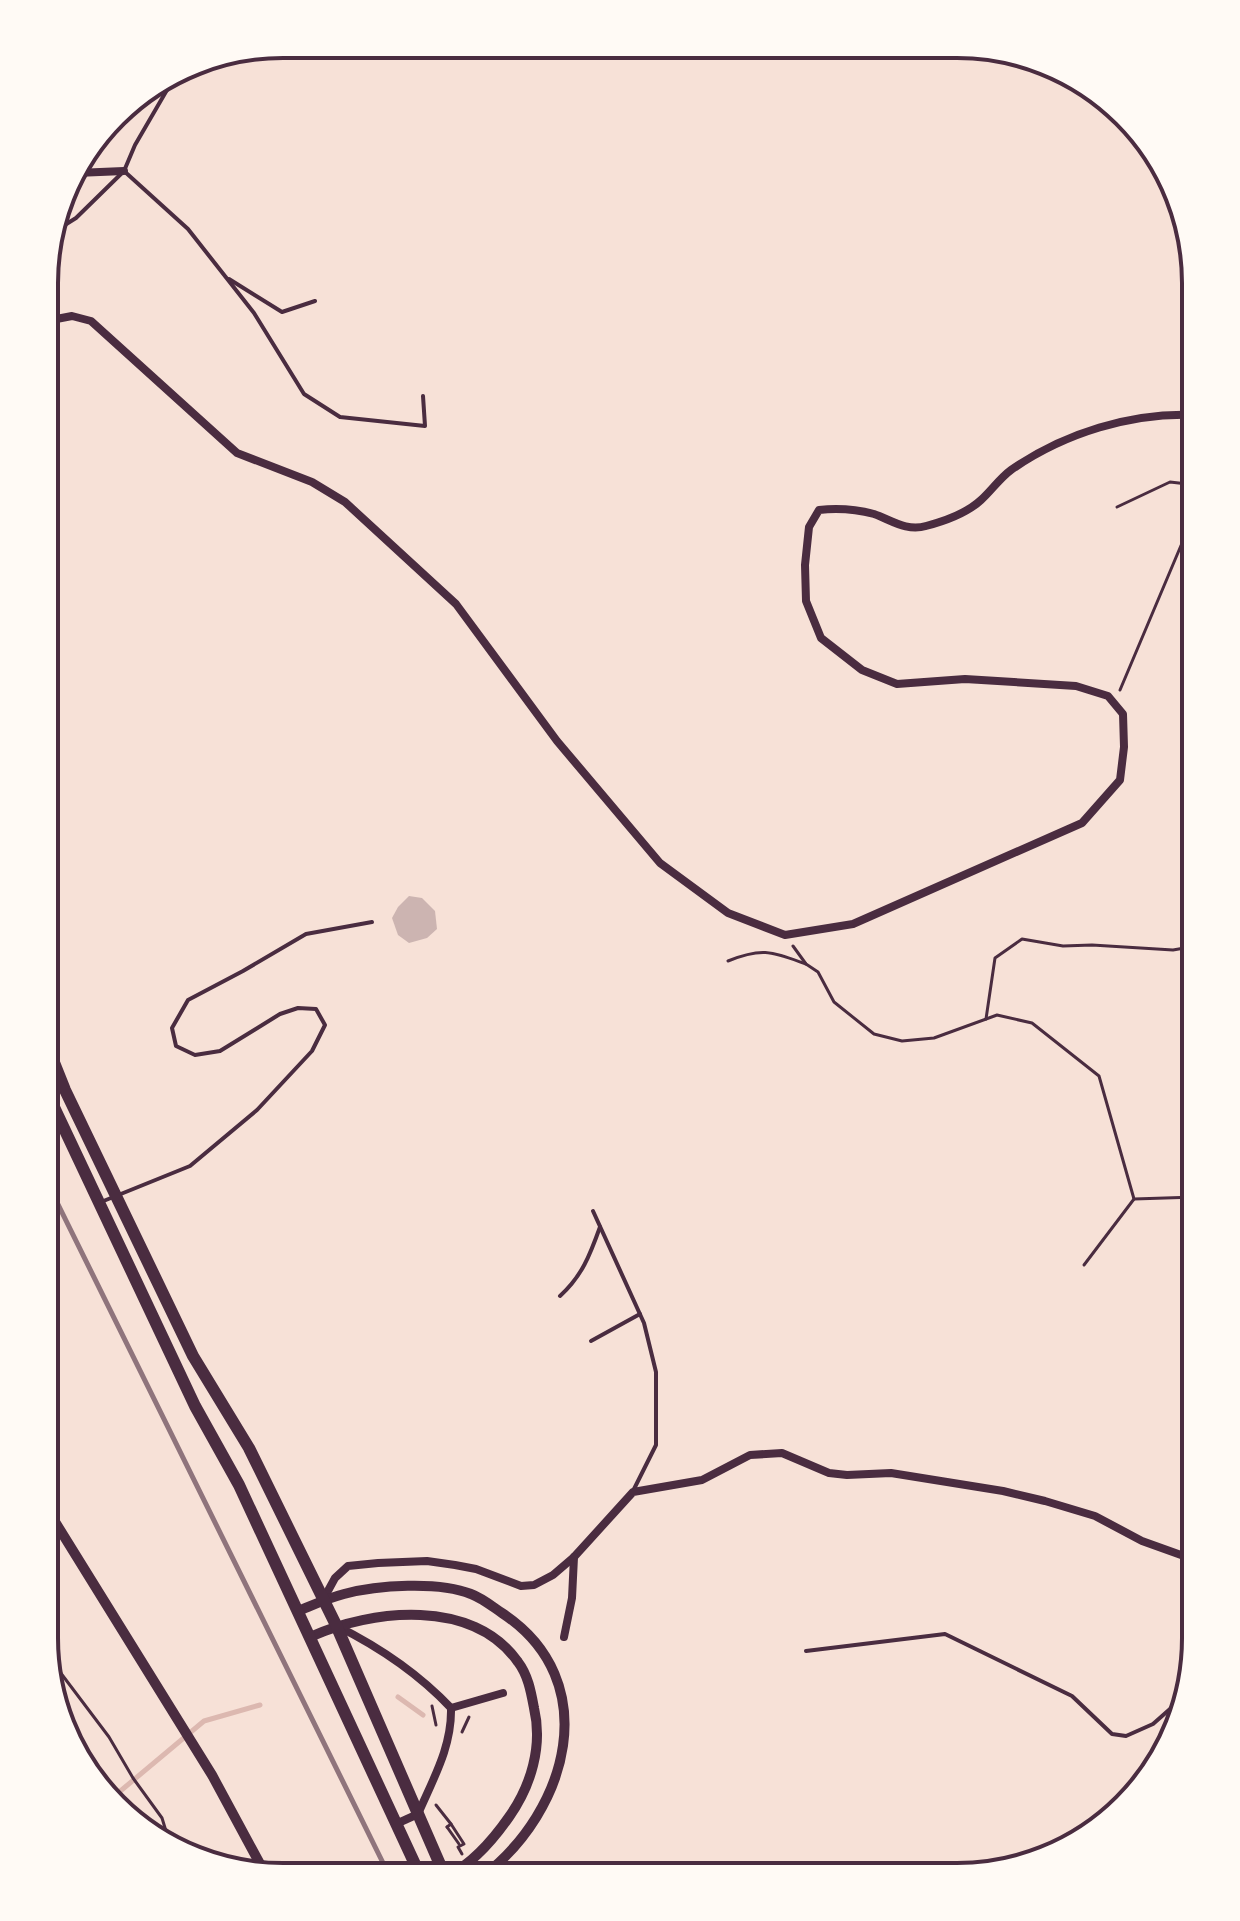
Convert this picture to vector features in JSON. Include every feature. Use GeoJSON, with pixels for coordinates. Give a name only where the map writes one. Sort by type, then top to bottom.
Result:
{"type":"FeatureCollection","features":[{"type":"Feature","properties":{"kind":"main road"},"geometry":{"type":"LineString","coordinates":[[58,1072],[193,1356],[249,1448],[336,1625],[440,1863]]}},
{"type":"Feature","properties":{"kind":"main road"},"geometry":{"type":"LineString","coordinates":[[58,1116],[195,1406],[239,1485],[414,1863]]}},
{"type":"Feature","properties":{"kind":"street"},"geometry":{"type":"LineString","coordinates":[[87,173],[124,171]]}},
{"type":"Feature","properties":{"kind":"street"},"geometry":{"type":"LineString","coordinates":[[58,319],[72,316],[91,321],[237,453],[312,482],[345,502],[456,604],[557,741],[660,863],[728,913],[785,935],[853,924],[1082,823],[1120,780],[1124,747],[1123,714],[1108,696],[1076,686],[965,679],[897,684],[862,670],[821,638],[806,601],[805,565],[809,527],[819,510],[843,508],[874,515],[897,525],[921,528],[957,516],[979,503],[1008,472],[1051,445],[1119,422],[1182,415]]}},
{"type":"Feature","properties":{"kind":"street"},"geometry":{"type":"LineString","coordinates":[[323,1601],[335,1578],[348,1566],[401,1562],[455,1565],[476,1569],[521,1586],[534,1585],[553,1575],[574,1557],[633,1492],[702,1480],[750,1455],[782,1453],[829,1473],[891,1473],[1045,1501],[1095,1516],[1142,1541],[1182,1555]]}},
{"type":"Feature","properties":{"kind":"street"},"geometry":{"type":"LineString","coordinates":[[58,1527],[212,1775],[259,1861]]}},
{"type":"Feature","properties":{"kind":"street"},"geometry":{"type":"LineString","coordinates":[[564,1637],[572,1598],[574,1557]]}},
{"type":"Feature","properties":{"kind":"street"},"geometry":{"type":"LineString","coordinates":[[298,1611],[360,1591],[432,1586],[470,1594],[521,1625],[547,1656],[565,1709],[565,1742],[545,1804],[500,1863]]}},
{"type":"Feature","properties":{"kind":"street"},"geometry":{"type":"LineString","coordinates":[[310,1637],[336,1625],[375,1618],[428,1615],[465,1622],[495,1640],[518,1661],[529,1685],[538,1724],[534,1764],[520,1802],[493,1840],[466,1863]]}},
{"type":"Feature","properties":{"kind":"street"},"geometry":{"type":"LineString","coordinates":[[336,1625],[387,1654],[432,1688],[451,1708],[451,1728],[446,1749],[418,1814],[396,1824]]}},
{"type":"Feature","properties":{"kind":"street"},"geometry":{"type":"LineString","coordinates":[[451,1708],[503,1693]]}},
{"type":"Feature","properties":{"kind":"lane"},"geometry":{"type":"LineString","coordinates":[[66,224],[124,171],[135,145],[166,91]]}},
{"type":"Feature","properties":{"kind":"lane"},"geometry":{"type":"LineString","coordinates":[[124,171],[188,229],[254,313],[304,394],[340,417],[425,426],[423,396]]}},
{"type":"Feature","properties":{"kind":"lane"},"geometry":{"type":"LineString","coordinates":[[225,277],[282,312],[315,301]]}},
{"type":"Feature","properties":{"kind":"lane"},"geometry":{"type":"LineString","coordinates":[[99,1203],[190,1166],[257,1110],[312,1051],[325,1025],[316,1009],[298,1008],[280,1014],[220,1051],[195,1055],[176,1046],[172,1028],[188,1000],[306,934],[372,922]]}},
{"type":"Feature","properties":{"kind":"lane"},"geometry":{"type":"LineString","coordinates":[[593,1211],[640,1314],[656,1372],[656,1445],[633,1492]]}},
{"type":"Feature","properties":{"kind":"lane"},"geometry":{"type":"LineString","coordinates":[[560,1296],[575,1282],[587,1263],[600,1227]]}},
{"type":"Feature","properties":{"kind":"lane"},"geometry":{"type":"LineString","coordinates":[[591,1341],[640,1314]]}},
{"type":"Feature","properties":{"kind":"lane"},"geometry":{"type":"LineString","coordinates":[[806,1651],[945,1634],[1072,1696],[1112,1734],[1126,1736],[1153,1724],[1170,1709]]}},
{"type":"Feature","properties":{"kind":"path"},"geometry":{"type":"LineString","coordinates":[[1117,507],[1170,482],[1182,483]]}},
{"type":"Feature","properties":{"kind":"path"},"geometry":{"type":"LineString","coordinates":[[1114,703],[1182,543]]}},
{"type":"Feature","properties":{"kind":"path"},"geometry":{"type":"LineString","coordinates":[[785,935],[806,964]]}},
{"type":"Feature","properties":{"kind":"path"},"geometry":{"type":"LineString","coordinates":[[986,1019],[995,958],[1022,939],[1063,946],[1182,948]]}},
{"type":"Feature","properties":{"kind":"path"},"geometry":{"type":"LineString","coordinates":[[728,961],[752,952],[773,952],[806,964],[818,972],[834,1002],[874,1034],[902,1041],[934,1038],[997,1015],[1032,1023],[1099,1076],[1134,1199]]}},
{"type":"Feature","properties":{"kind":"path"},"geometry":{"type":"LineString","coordinates":[[1134,1199],[1182,1197]]}},
{"type":"Feature","properties":{"kind":"path"},"geometry":{"type":"LineString","coordinates":[[1084,1265],[1134,1199]]}},
{"type":"Feature","properties":{"kind":"path"},"geometry":{"type":"LineString","coordinates":[[61,1673],[109,1737],[162,1818],[166,1830]]}},
{"type":"Feature","properties":{"kind":"path"},"geometry":{"type":"LineString","coordinates":[[459,1740],[472,1713]]}},
{"type":"Feature","properties":{"kind":"path"},"geometry":{"type":"LineString","coordinates":[[434,1803],[451,1824],[447,1827],[458,1846]]}},
{"type":"Feature","properties":{"kind":"building"},"geometry":{"type":"Polygon","coordinates":[[[409,896],[422,898],[435,911],[437,929],[427,938],[409,943],[398,935],[392,918],[409,896]]]}},
{"type":"Feature","properties":{"kind":"waterway"},"geometry":{"type":"LineString","coordinates":[[398,1697],[423,1715]]}},
{"type":"Feature","properties":{"kind":"waterway"},"geometry":{"type":"LineString","coordinates":[[119,1792],[204,1721],[260,1705]]}},
{"type":"Feature","properties":{"kind":"railway"},"geometry":{"type":"LineString","coordinates":[[58,1204],[383,1863]]}}]}
